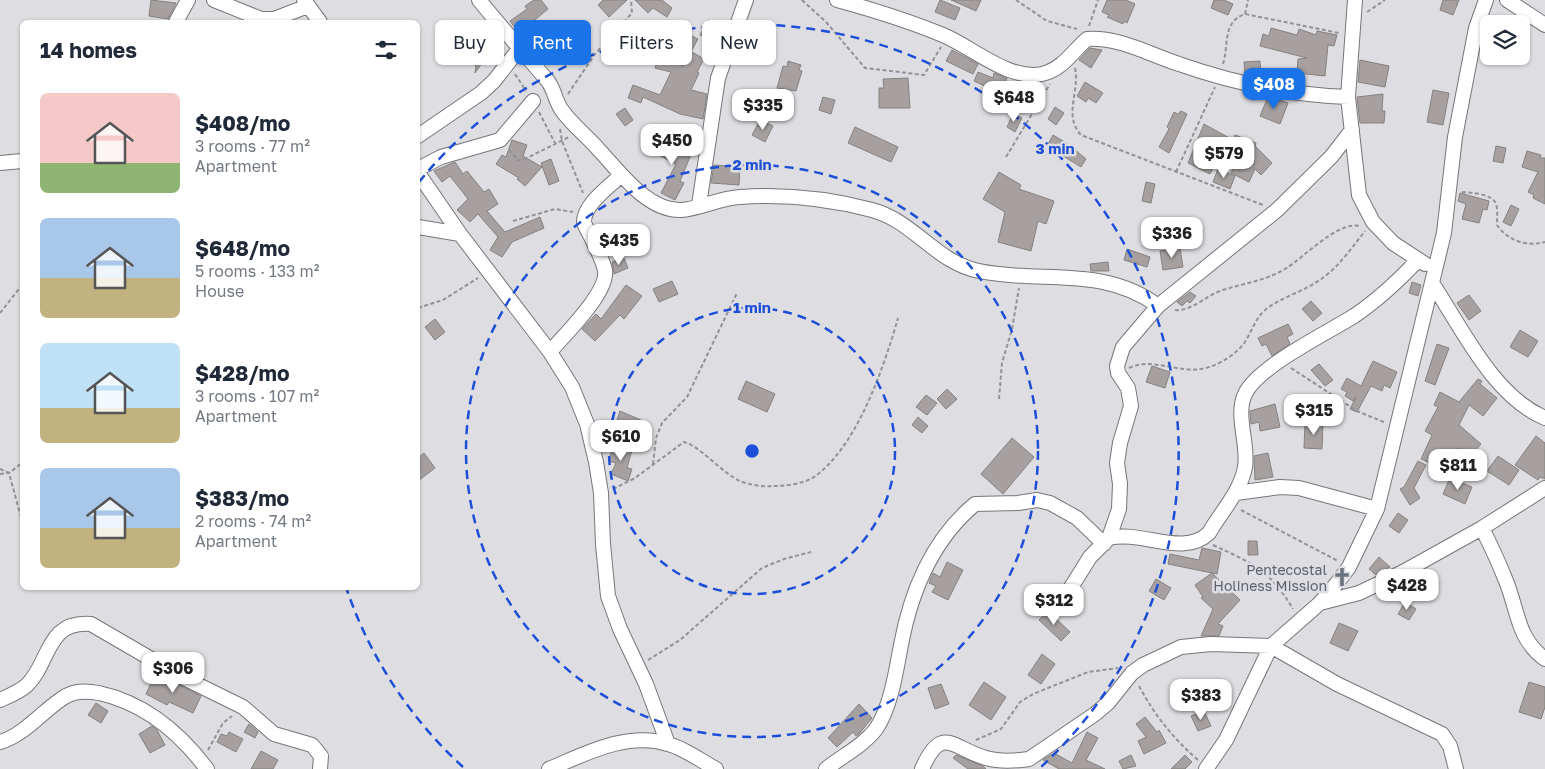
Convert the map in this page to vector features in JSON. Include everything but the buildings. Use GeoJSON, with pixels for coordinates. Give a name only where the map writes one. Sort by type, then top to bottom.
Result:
{"type":"FeatureCollection","features":[{"type":"Feature","properties":{"kind":"street"},"geometry":{"type":"LineString","coordinates":[[177,20],[188,0]]}},
{"type":"Feature","properties":{"kind":"street"},"geometry":{"type":"LineString","coordinates":[[214,0],[268,20]]}},
{"type":"Feature","properties":{"kind":"street"},"geometry":{"type":"LineString","coordinates":[[479,0],[514,43]]}},
{"type":"Feature","properties":{"kind":"street"},"geometry":{"type":"LineString","coordinates":[[699,205],[718,78],[746,0]]}},
{"type":"Feature","properties":{"kind":"street"},"geometry":{"type":"LineString","coordinates":[[838,0],[884,12],[946,36],[1004,67],[1027,74],[1042,74],[1066,61],[1087,35],[1120,42],[1179,64],[1274,90],[1348,97]]}},
{"type":"Feature","properties":{"kind":"street"},"geometry":{"type":"LineString","coordinates":[[1355,0],[1348,97],[1359,195],[1372,222],[1393,243],[1417,261],[1436,268]]}},
{"type":"Feature","properties":{"kind":"street"},"geometry":{"type":"LineString","coordinates":[[1207,768],[1226,740],[1271,646],[1320,603],[1349,566],[1377,509],[1444,234],[1455,137],[1476,28],[1486,0]]}},
{"type":"Feature","properties":{"kind":"street"},"geometry":{"type":"LineString","coordinates":[[1507,0],[1545,25]]}},
{"type":"Feature","properties":{"kind":"street"},"geometry":{"type":"LineString","coordinates":[[276,20],[306,3],[319,20]]}},
{"type":"Feature","properties":{"kind":"street"},"geometry":{"type":"LineString","coordinates":[[420,135],[481,93],[514,55]]}},
{"type":"Feature","properties":{"kind":"street"},"geometry":{"type":"LineString","coordinates":[[534,65],[549,82],[560,108],[620,176],[651,200],[670,209],[682,210],[740,197],[784,197],[833,202],[874,211],[898,221],[938,254],[955,263],[978,271],[1020,276],[1088,278],[1134,290],[1160,304]]}},
{"type":"Feature","properties":{"kind":"street"},"geometry":{"type":"LineString","coordinates":[[420,168],[441,157],[500,140],[533,101]]}},
{"type":"Feature","properties":{"kind":"street"},"geometry":{"type":"LineString","coordinates":[[1060,605],[1090,557],[1107,541],[1119,509],[1120,484],[1117,463],[1120,443],[1131,406],[1128,388],[1118,374],[1117,366],[1123,347],[1160,304],[1276,210],[1331,157],[1352,130]]}},
{"type":"Feature","properties":{"kind":"street"},"geometry":{"type":"LineString","coordinates":[[0,163],[20,161]]}},
{"type":"Feature","properties":{"kind":"street"},"geometry":{"type":"LineString","coordinates":[[420,176],[460,234],[550,352],[572,387],[583,412],[596,462],[601,493],[608,596],[638,666],[668,744]]}},
{"type":"Feature","properties":{"kind":"street"},"geometry":{"type":"LineString","coordinates":[[550,352],[581,316],[601,288],[605,279],[604,269],[584,223],[586,212],[620,176]]}},
{"type":"Feature","properties":{"kind":"street"},"geometry":{"type":"LineString","coordinates":[[420,227],[460,234]]}},
{"type":"Feature","properties":{"kind":"street"},"geometry":{"type":"LineString","coordinates":[[1107,541],[1131,535],[1173,544],[1186,544],[1202,540],[1209,533],[1231,498],[1243,474],[1247,447],[1242,403],[1252,384],[1281,361],[1355,315],[1383,295],[1417,261]]}},
{"type":"Feature","properties":{"kind":"street"},"geometry":{"type":"LineString","coordinates":[[1432,283],[1495,379],[1512,397],[1545,418]]}},
{"type":"Feature","properties":{"kind":"street"},"geometry":{"type":"LineString","coordinates":[[1231,498],[1280,486],[1299,488],[1377,509]]}},
{"type":"Feature","properties":{"kind":"street"},"geometry":{"type":"LineString","coordinates":[[1320,603],[1359,593],[1403,572],[1482,528],[1545,488]]}},
{"type":"Feature","properties":{"kind":"street"},"geometry":{"type":"LineString","coordinates":[[826,769],[865,740],[877,727],[895,680],[907,616],[919,581],[932,552],[975,504],[1018,503],[1037,500],[1050,503],[1077,518],[1107,541]]}},
{"type":"Feature","properties":{"kind":"street"},"geometry":{"type":"LineString","coordinates":[[1482,528],[1507,582],[1520,631],[1545,659]]}},
{"type":"Feature","properties":{"kind":"street"},"geometry":{"type":"LineString","coordinates":[[0,700],[27,685],[58,634],[80,624],[90,624],[182,677],[243,707],[274,734],[312,745],[321,756],[320,769]]}},
{"type":"Feature","properties":{"kind":"street"},"geometry":{"type":"LineString","coordinates":[[922,769],[933,748],[949,742],[960,745],[975,754],[996,760],[1029,759],[1095,714],[1138,669],[1180,647],[1219,644],[1271,646],[1337,684],[1442,734],[1450,746],[1456,769]]}},
{"type":"Feature","properties":{"kind":"street"},"geometry":{"type":"LineString","coordinates":[[0,742],[67,696],[82,691],[112,696],[134,704],[149,713],[173,731],[204,765]]}},
{"type":"Feature","properties":{"kind":"street"},"geometry":{"type":"LineString","coordinates":[[549,769],[600,748],[622,742],[643,740],[668,744],[716,769]]}},
{"type":"Feature","properties":{"kind":"path"},"geometry":{"type":"LineString","coordinates":[[513,221],[555,209],[586,212],[562,141],[558,121],[560,108],[595,54],[632,13],[631,0]]}},
{"type":"Feature","properties":{"kind":"path"},"geometry":{"type":"LineString","coordinates":[[802,0],[826,22],[865,68],[924,75],[946,36]]}},
{"type":"Feature","properties":{"kind":"path"},"geometry":{"type":"LineString","coordinates":[[1016,0],[1047,21],[1087,35],[1098,0]]}},
{"type":"Feature","properties":{"kind":"path"},"geometry":{"type":"LineString","coordinates":[[1245,14],[1248,0]]}},
{"type":"Feature","properties":{"kind":"path"},"geometry":{"type":"LineString","coordinates":[[1176,172],[1220,76],[1226,56],[1230,25],[1237,17],[1245,14],[1352,29],[1385,0]]}},
{"type":"Feature","properties":{"kind":"path"},"geometry":{"type":"LineString","coordinates":[[1006,157],[1066,61],[1077,78],[1072,113],[1075,128],[1081,135],[1276,210]]}},
{"type":"Feature","properties":{"kind":"path"},"geometry":{"type":"LineString","coordinates":[[500,140],[520,160],[562,141]]}},
{"type":"Feature","properties":{"kind":"path"},"geometry":{"type":"LineString","coordinates":[[1450,190],[1485,195],[1496,204],[1498,225],[1501,231],[1520,242],[1535,245],[1545,242]]}},
{"type":"Feature","properties":{"kind":"path"},"geometry":{"type":"LineString","coordinates":[[1118,374],[1141,364],[1201,369],[1221,363],[1240,348],[1263,312],[1275,302],[1315,284],[1329,274],[1345,258],[1367,228],[1348,226],[1286,268],[1262,281],[1220,291],[1184,310],[1175,310],[1160,304]]}},
{"type":"Feature","properties":{"kind":"path"},"geometry":{"type":"LineString","coordinates":[[420,307],[443,300],[488,270]]}},
{"type":"Feature","properties":{"kind":"path"},"geometry":{"type":"LineString","coordinates":[[999,399],[1002,363],[1017,307],[1020,276]]}},
{"type":"Feature","properties":{"kind":"path"},"geometry":{"type":"LineString","coordinates":[[0,313],[20,288]]}},
{"type":"Feature","properties":{"kind":"path"},"geometry":{"type":"LineString","coordinates":[[653,464],[656,438],[662,423],[687,397],[737,293]]}},
{"type":"Feature","properties":{"kind":"path"},"geometry":{"type":"LineString","coordinates":[[601,493],[629,481],[684,442],[694,446],[722,470],[740,481],[763,487],[785,486],[812,478],[832,461],[867,405],[888,356],[898,318]]}},
{"type":"Feature","properties":{"kind":"path"},"geometry":{"type":"LineString","coordinates":[[1281,361],[1357,411],[1397,428]]}},
{"type":"Feature","properties":{"kind":"path"},"geometry":{"type":"LineString","coordinates":[[0,474],[9,473],[20,465]]}},
{"type":"Feature","properties":{"kind":"path"},"geometry":{"type":"LineString","coordinates":[[0,468],[9,473],[20,514]]}},
{"type":"Feature","properties":{"kind":"path"},"geometry":{"type":"LineString","coordinates":[[1231,498],[1349,566]]}},
{"type":"Feature","properties":{"kind":"path"},"geometry":{"type":"LineString","coordinates":[[1202,540],[1251,563],[1265,573],[1280,586],[1299,620]]}},
{"type":"Feature","properties":{"kind":"path"},"geometry":{"type":"LineString","coordinates":[[638,666],[680,640],[762,568],[784,559],[811,552]]}},
{"type":"Feature","properties":{"kind":"path"},"geometry":{"type":"LineString","coordinates":[[960,745],[992,734],[1001,728],[1020,702],[1054,684],[1088,672],[1138,669],[1152,710],[1161,723],[1176,740],[1207,768]]}},
{"type":"Feature","properties":{"kind":"path"},"geometry":{"type":"LineString","coordinates":[[204,765],[223,723],[243,707]]}},
{"type":"Feature","properties":{"kind":"place","name":"Pentecostal Holiness Mission"},"geometry":{"type":"Point","coordinates":[1342,577]}}]}
